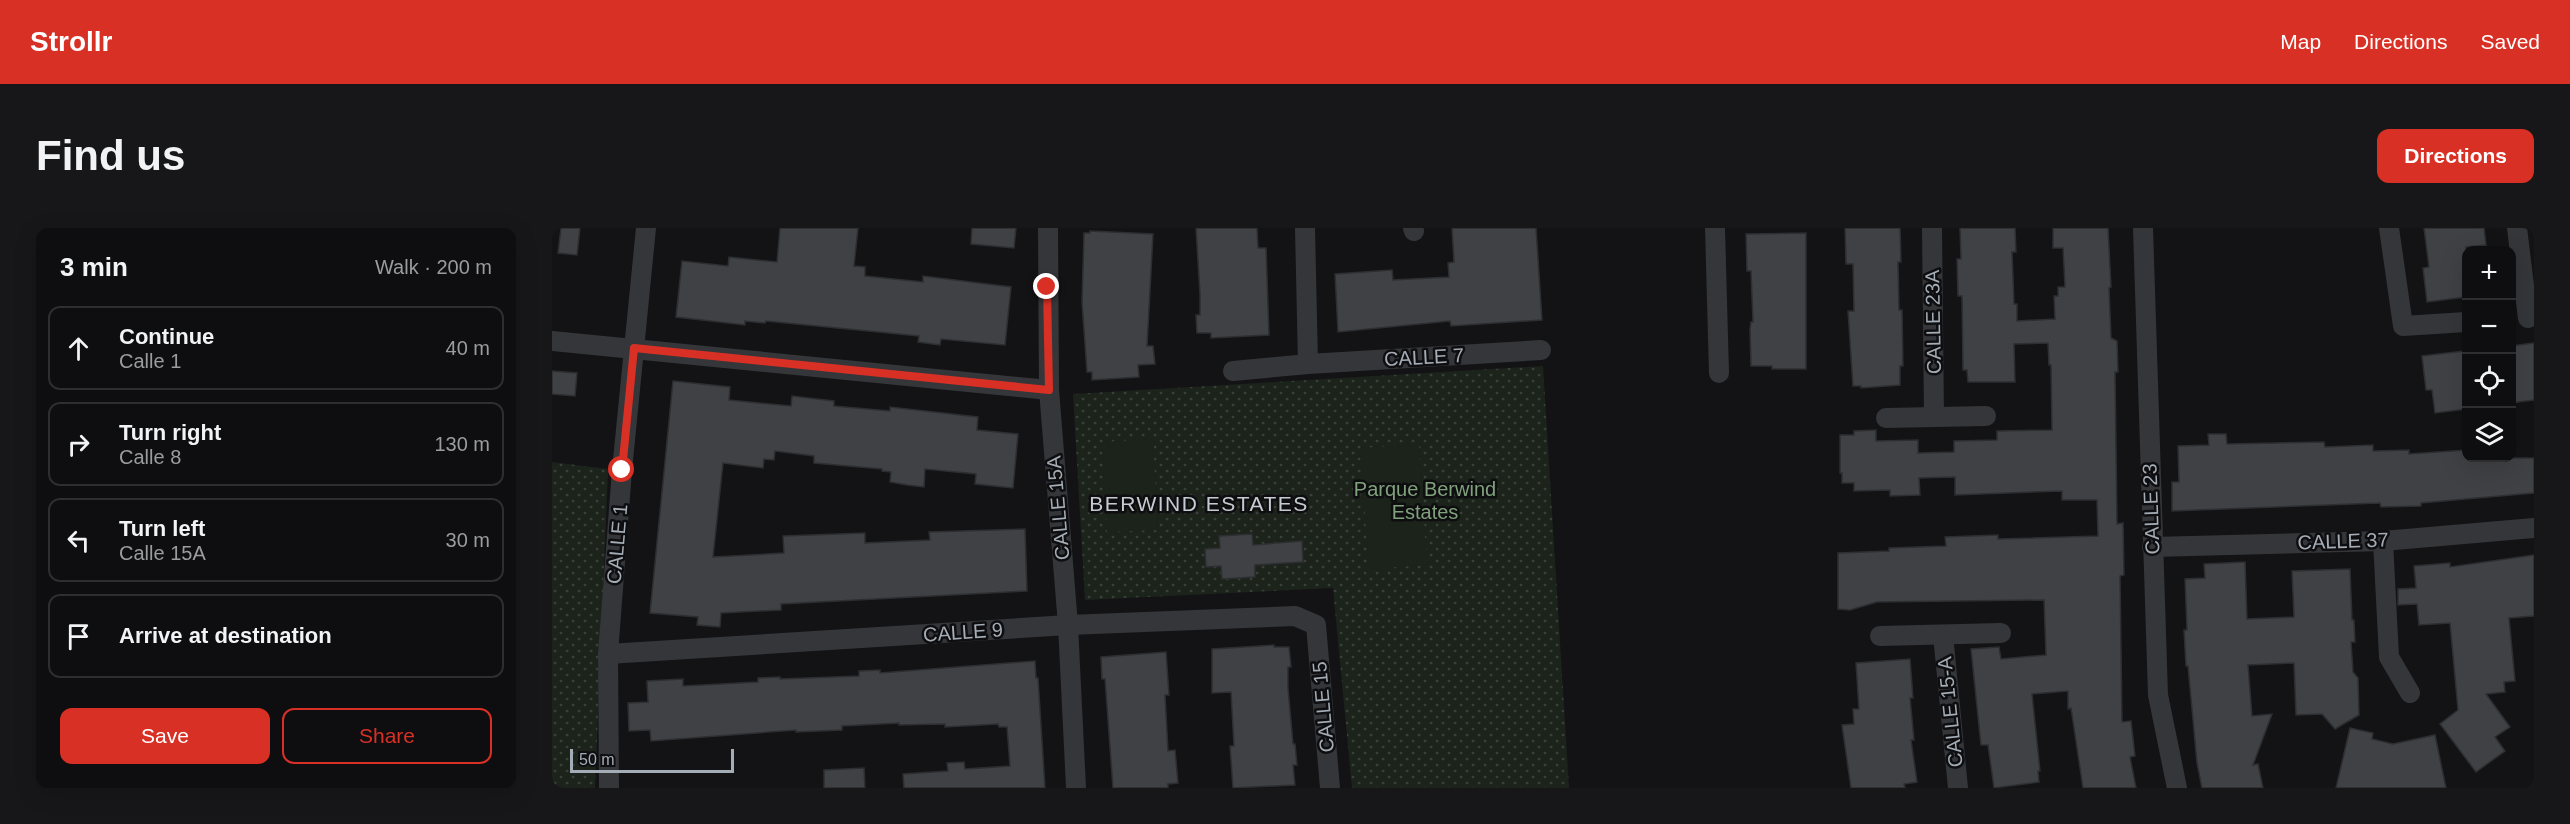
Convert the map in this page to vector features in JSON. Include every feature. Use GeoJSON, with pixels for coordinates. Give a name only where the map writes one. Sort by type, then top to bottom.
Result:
{"type":"FeatureCollection","features":[{"type":"Feature","properties":{"kind":"street","name":"CALLE 1"},"geometry":{"type":"LineString","coordinates":[[609,788],[608,654],[646,228]]}},
{"type":"Feature","properties":{"kind":"street","name":"CALLE 15A"},"geometry":{"type":"LineString","coordinates":[[1048,228],[1049,390],[1068,625],[1076,788]]}},
{"type":"Feature","properties":{"kind":"street"},"geometry":{"type":"LineString","coordinates":[[1305,228],[1308,364]]}},
{"type":"Feature","properties":{"kind":"street"},"geometry":{"type":"LineString","coordinates":[[1715,228],[1719,373]]}},
{"type":"Feature","properties":{"kind":"street","name":"CALLE 23A"},"geometry":{"type":"LineString","coordinates":[[1932,228],[1934,417]]}},
{"type":"Feature","properties":{"kind":"street","name":"CALLE 23"},"geometry":{"type":"LineString","coordinates":[[2143,228],[2158,695],[2177,788]]}},
{"type":"Feature","properties":{"kind":"street"},"geometry":{"type":"LineString","coordinates":[[2389,228],[2403,326],[2462,322]]}},
{"type":"Feature","properties":{"kind":"street"},"geometry":{"type":"LineString","coordinates":[[2517,228],[2524,318]]}},
{"type":"Feature","properties":{"kind":"street"},"geometry":{"type":"LineString","coordinates":[[552,341],[1049,390]]}},
{"type":"Feature","properties":{"kind":"street","name":"CALLE 7"},"geometry":{"type":"LineString","coordinates":[[1233,371],[1308,364],[1541,350]]}},
{"type":"Feature","properties":{"kind":"street"},"geometry":{"type":"LineString","coordinates":[[1886,418],[1986,416]]}},
{"type":"Feature","properties":{"kind":"street","name":"CALLE 37"},"geometry":{"type":"LineString","coordinates":[[2152,547],[2383,541],[2534,528]]}},
{"type":"Feature","properties":{"kind":"street"},"geometry":{"type":"LineString","coordinates":[[2383,541],[2389,657],[2410,693]]}},
{"type":"Feature","properties":{"kind":"street","name":"CALLE 9"},"geometry":{"type":"LineString","coordinates":[[608,654],[1068,625],[1295,616],[1316,625]]}},
{"type":"Feature","properties":{"kind":"street","name":"CALLE 15"},"geometry":{"type":"LineString","coordinates":[[1316,625],[1330,788]]}},
{"type":"Feature","properties":{"kind":"street","name":"CALLE 15-A"},"geometry":{"type":"LineString","coordinates":[[1880,636],[2001,633]]}},
{"type":"Feature","properties":{"kind":"street","name":"CALLE 15-A"},"geometry":{"type":"LineString","coordinates":[[1943,635],[1958,788]]}},
{"type":"Feature","properties":{"kind":"green space","name":"Parque Berwind Estates"},"geometry":{"type":"Polygon","coordinates":[[[1543,366],[1569,788],[1352,788],[1333,588],[1085,600],[1073,394],[1543,366]]]}},
{"type":"Feature","properties":{"kind":"green space"},"geometry":{"type":"Polygon","coordinates":[[[1153,439],[1158,530],[1107,532],[1102,442],[1153,439]]]}},
{"type":"Feature","properties":{"kind":"green space"},"geometry":{"type":"Polygon","coordinates":[[[1419,444],[1427,565],[1369,569],[1360,448],[1419,444]]]}},
{"type":"Feature","properties":{"kind":"green space"},"geometry":{"type":"Polygon","coordinates":[[[552,462],[608,469],[595,788],[552,788],[552,462]]]}},
{"type":"Feature","properties":{"kind":"building"},"geometry":{"type":"Polygon","coordinates":[[[561,228],[580,228],[577,255],[558,253],[561,228]]]}},
{"type":"Feature","properties":{"kind":"building"},"geometry":{"type":"Polygon","coordinates":[[[780,228],[858,228],[854,266],[865,267],[865,276],[923,282],[923,276],[1011,287],[1005,345],[941,339],[940,345],[918,342],[919,336],[766,321],[765,323],[745,321],[745,325],[676,317],[682,261],[728,266],[729,257],[777,262],[780,228]]]}},
{"type":"Feature","properties":{"kind":"building"},"geometry":{"type":"Polygon","coordinates":[[[972,228],[1016,228],[1014,248],[971,244],[972,228]]]}},
{"type":"Feature","properties":{"kind":"building"},"geometry":{"type":"Polygon","coordinates":[[[1196,228],[1257,228],[1258,248],[1266,248],[1269,335],[1211,338],[1211,333],[1197,333],[1196,315],[1200,315],[1200,294],[1196,228]]]}},
{"type":"Feature","properties":{"kind":"building"},"geometry":{"type":"Polygon","coordinates":[[[1452,228],[1536,228],[1542,320],[1451,326],[1450,321],[1338,332],[1335,274],[1392,270],[1393,280],[1449,277],[1448,263],[1454,262],[1452,228]]]}},
{"type":"Feature","properties":{"kind":"building"},"geometry":{"type":"Polygon","coordinates":[[[1845,228],[1900,228],[1899,310],[1902,310],[1903,366],[1900,366],[1900,385],[1861,388],[1861,386],[1853,386],[1848,311],[1854,311],[1853,264],[1846,264],[1845,228]]]}},
{"type":"Feature","properties":{"kind":"building"},"geometry":{"type":"Polygon","coordinates":[[[1960,228],[2015,228],[2016,252],[2012,252],[2017,321],[2055,319],[2054,296],[2058,296],[2058,287],[2065,287],[2063,248],[2053,248],[2053,228],[2108,228],[2111,338],[2117,341],[2118,372],[2115,372],[2117,524],[2123,523],[2124,575],[2120,576],[2122,722],[2131,721],[2135,756],[2130,757],[2136,788],[2083,788],[2071,708],[2068,709],[2068,691],[2032,694],[2040,771],[2038,771],[2039,782],[1994,788],[1988,745],[1981,745],[1971,649],[1999,647],[2001,659],[2046,655],[2044,600],[1877,602],[1850,610],[1838,609],[1838,553],[1946,546],[1945,537],[1998,535],[1998,539],[2098,536],[2097,500],[2062,500],[2062,491],[1955,495],[1955,477],[1919,478],[1920,495],[1890,496],[1890,490],[1854,491],[1854,483],[1842,483],[1840,435],[1854,435],[1854,431],[1876,430],[1876,441],[1918,440],[1918,453],[1954,452],[1954,441],[1997,440],[1997,431],[2052,430],[2051,365],[2049,365],[2048,343],[2014,344],[2015,382],[1968,382],[1967,370],[1963,370],[1962,296],[1958,296],[1957,259],[1961,259],[1960,228]]]}},
{"type":"Feature","properties":{"kind":"building"},"geometry":{"type":"Polygon","coordinates":[[[2424,228],[2484,228],[2486,245],[2462,246],[2462,298],[2427,302],[2423,268],[2429,267],[2424,228]]]}},
{"type":"Feature","properties":{"kind":"building"},"geometry":{"type":"Polygon","coordinates":[[[1090,231],[1153,234],[1147,346],[1153,346],[1155,364],[1138,365],[1139,377],[1092,380],[1092,372],[1087,372],[1082,302],[1084,233],[1090,233],[1090,231]]]}},
{"type":"Feature","properties":{"kind":"building"},"geometry":{"type":"Polygon","coordinates":[[[1806,233],[1806,369],[1772,369],[1772,366],[1751,366],[1750,329],[1751,322],[1753,322],[1751,271],[1747,271],[1746,234],[1806,233]]]}},
{"type":"Feature","properties":{"kind":"building"},"geometry":{"type":"Polygon","coordinates":[[[2534,343],[2534,400],[2516,402],[2516,345],[2534,343]]]}},
{"type":"Feature","properties":{"kind":"building"},"geometry":{"type":"Polygon","coordinates":[[[2462,351],[2462,410],[2435,413],[2432,390],[2426,390],[2422,356],[2462,351]]]}},
{"type":"Feature","properties":{"kind":"building"},"geometry":{"type":"Polygon","coordinates":[[[552,371],[577,373],[575,396],[552,394],[552,371]]]}},
{"type":"Feature","properties":{"kind":"building"},"geometry":{"type":"Polygon","coordinates":[[[673,381],[730,387],[729,400],[791,406],[792,396],[834,401],[834,406],[890,411],[890,407],[978,417],[977,430],[1018,434],[1013,488],[975,484],[976,474],[925,469],[924,487],[907,485],[890,482],[891,472],[882,471],[882,469],[814,463],[814,456],[775,451],[774,460],[764,459],[763,468],[723,463],[713,557],[784,553],[783,536],[865,533],[865,543],[930,540],[929,532],[1025,529],[1027,591],[781,604],[781,610],[721,613],[720,627],[697,625],[698,617],[650,613],[673,381]]]}},
{"type":"Feature","properties":{"kind":"building"},"geometry":{"type":"Polygon","coordinates":[[[2208,434],[2226,434],[2227,444],[2324,442],[2325,447],[2373,445],[2373,451],[2409,450],[2409,454],[2462,450],[2462,462],[2516,462],[2516,458],[2534,458],[2534,493],[2421,503],[2421,506],[2381,507],[2380,503],[2172,511],[2172,482],[2179,482],[2178,446],[2209,445],[2208,434]]]}},
{"type":"Feature","properties":{"kind":"building"},"geometry":{"type":"Polygon","coordinates":[[[1252,534],[1253,545],[1302,541],[1303,562],[1255,565],[1255,577],[1222,579],[1221,566],[1206,567],[1205,549],[1220,548],[1219,536],[1252,534]]]}},
{"type":"Feature","properties":{"kind":"building"},"geometry":{"type":"Polygon","coordinates":[[[2534,555],[2534,616],[2509,618],[2515,681],[2504,682],[2505,692],[2486,694],[2510,727],[2495,737],[2505,751],[2476,772],[2440,724],[2458,710],[2450,623],[2419,625],[2417,604],[2398,605],[2398,589],[2416,588],[2414,566],[2450,563],[2450,567],[2534,555]]]}},
{"type":"Feature","properties":{"kind":"building"},"geometry":{"type":"Polygon","coordinates":[[[2245,562],[2247,619],[2294,617],[2292,571],[2350,569],[2355,642],[2351,642],[2353,672],[2358,678],[2359,715],[2335,729],[2322,714],[2296,715],[2294,663],[2248,665],[2252,716],[2272,714],[2253,765],[2258,764],[2263,788],[2202,788],[2197,763],[2188,666],[2186,666],[2185,579],[2205,578],[2204,564],[2245,562]]]}},
{"type":"Feature","properties":{"kind":"building"},"geometry":{"type":"Polygon","coordinates":[[[1274,645],[1274,647],[1289,647],[1291,667],[1288,667],[1288,688],[1297,765],[1293,765],[1295,785],[1233,788],[1230,746],[1234,746],[1231,692],[1212,693],[1212,649],[1274,645]]]}},
{"type":"Feature","properties":{"kind":"building"},"geometry":{"type":"Polygon","coordinates":[[[1166,652],[1169,695],[1165,695],[1168,751],[1175,750],[1178,783],[1168,784],[1168,788],[1113,788],[1105,679],[1102,679],[1101,657],[1166,652]]]}},
{"type":"Feature","properties":{"kind":"building"},"geometry":{"type":"Polygon","coordinates":[[[1910,659],[1913,698],[1910,698],[1914,740],[1911,740],[1917,782],[1904,784],[1905,788],[1851,788],[1842,725],[1854,724],[1853,709],[1859,709],[1856,663],[1910,659]]]}},
{"type":"Feature","properties":{"kind":"building"},"geometry":{"type":"Polygon","coordinates":[[[1035,661],[1045,788],[904,788],[903,774],[948,771],[947,763],[964,762],[965,769],[1010,766],[1007,727],[999,727],[998,724],[945,727],[945,724],[899,725],[899,723],[842,726],[842,730],[796,732],[796,730],[651,741],[650,730],[629,731],[628,703],[648,702],[647,681],[683,679],[683,686],[758,682],[758,678],[859,676],[859,671],[880,670],[880,673],[1035,661]]]}},
{"type":"Feature","properties":{"kind":"building"},"geometry":{"type":"Polygon","coordinates":[[[2350,728],[2373,733],[2372,739],[2393,744],[2435,735],[2446,788],[2336,788],[2350,728]]]}},
{"type":"Feature","properties":{"kind":"building"},"geometry":{"type":"Polygon","coordinates":[[[864,768],[865,788],[824,788],[824,770],[864,768]]]}},
{"type":"Feature","properties":{"kind":"district","name":"BERWIND ESTATES"},"geometry":{"type":"Point","coordinates":[1199,503]}},
{"type":"Feature","properties":{"kind":"route"},"geometry":{"type":"LineString","coordinates":[[622,470],[634,348],[1049,390],[1047,287]]}}]}
